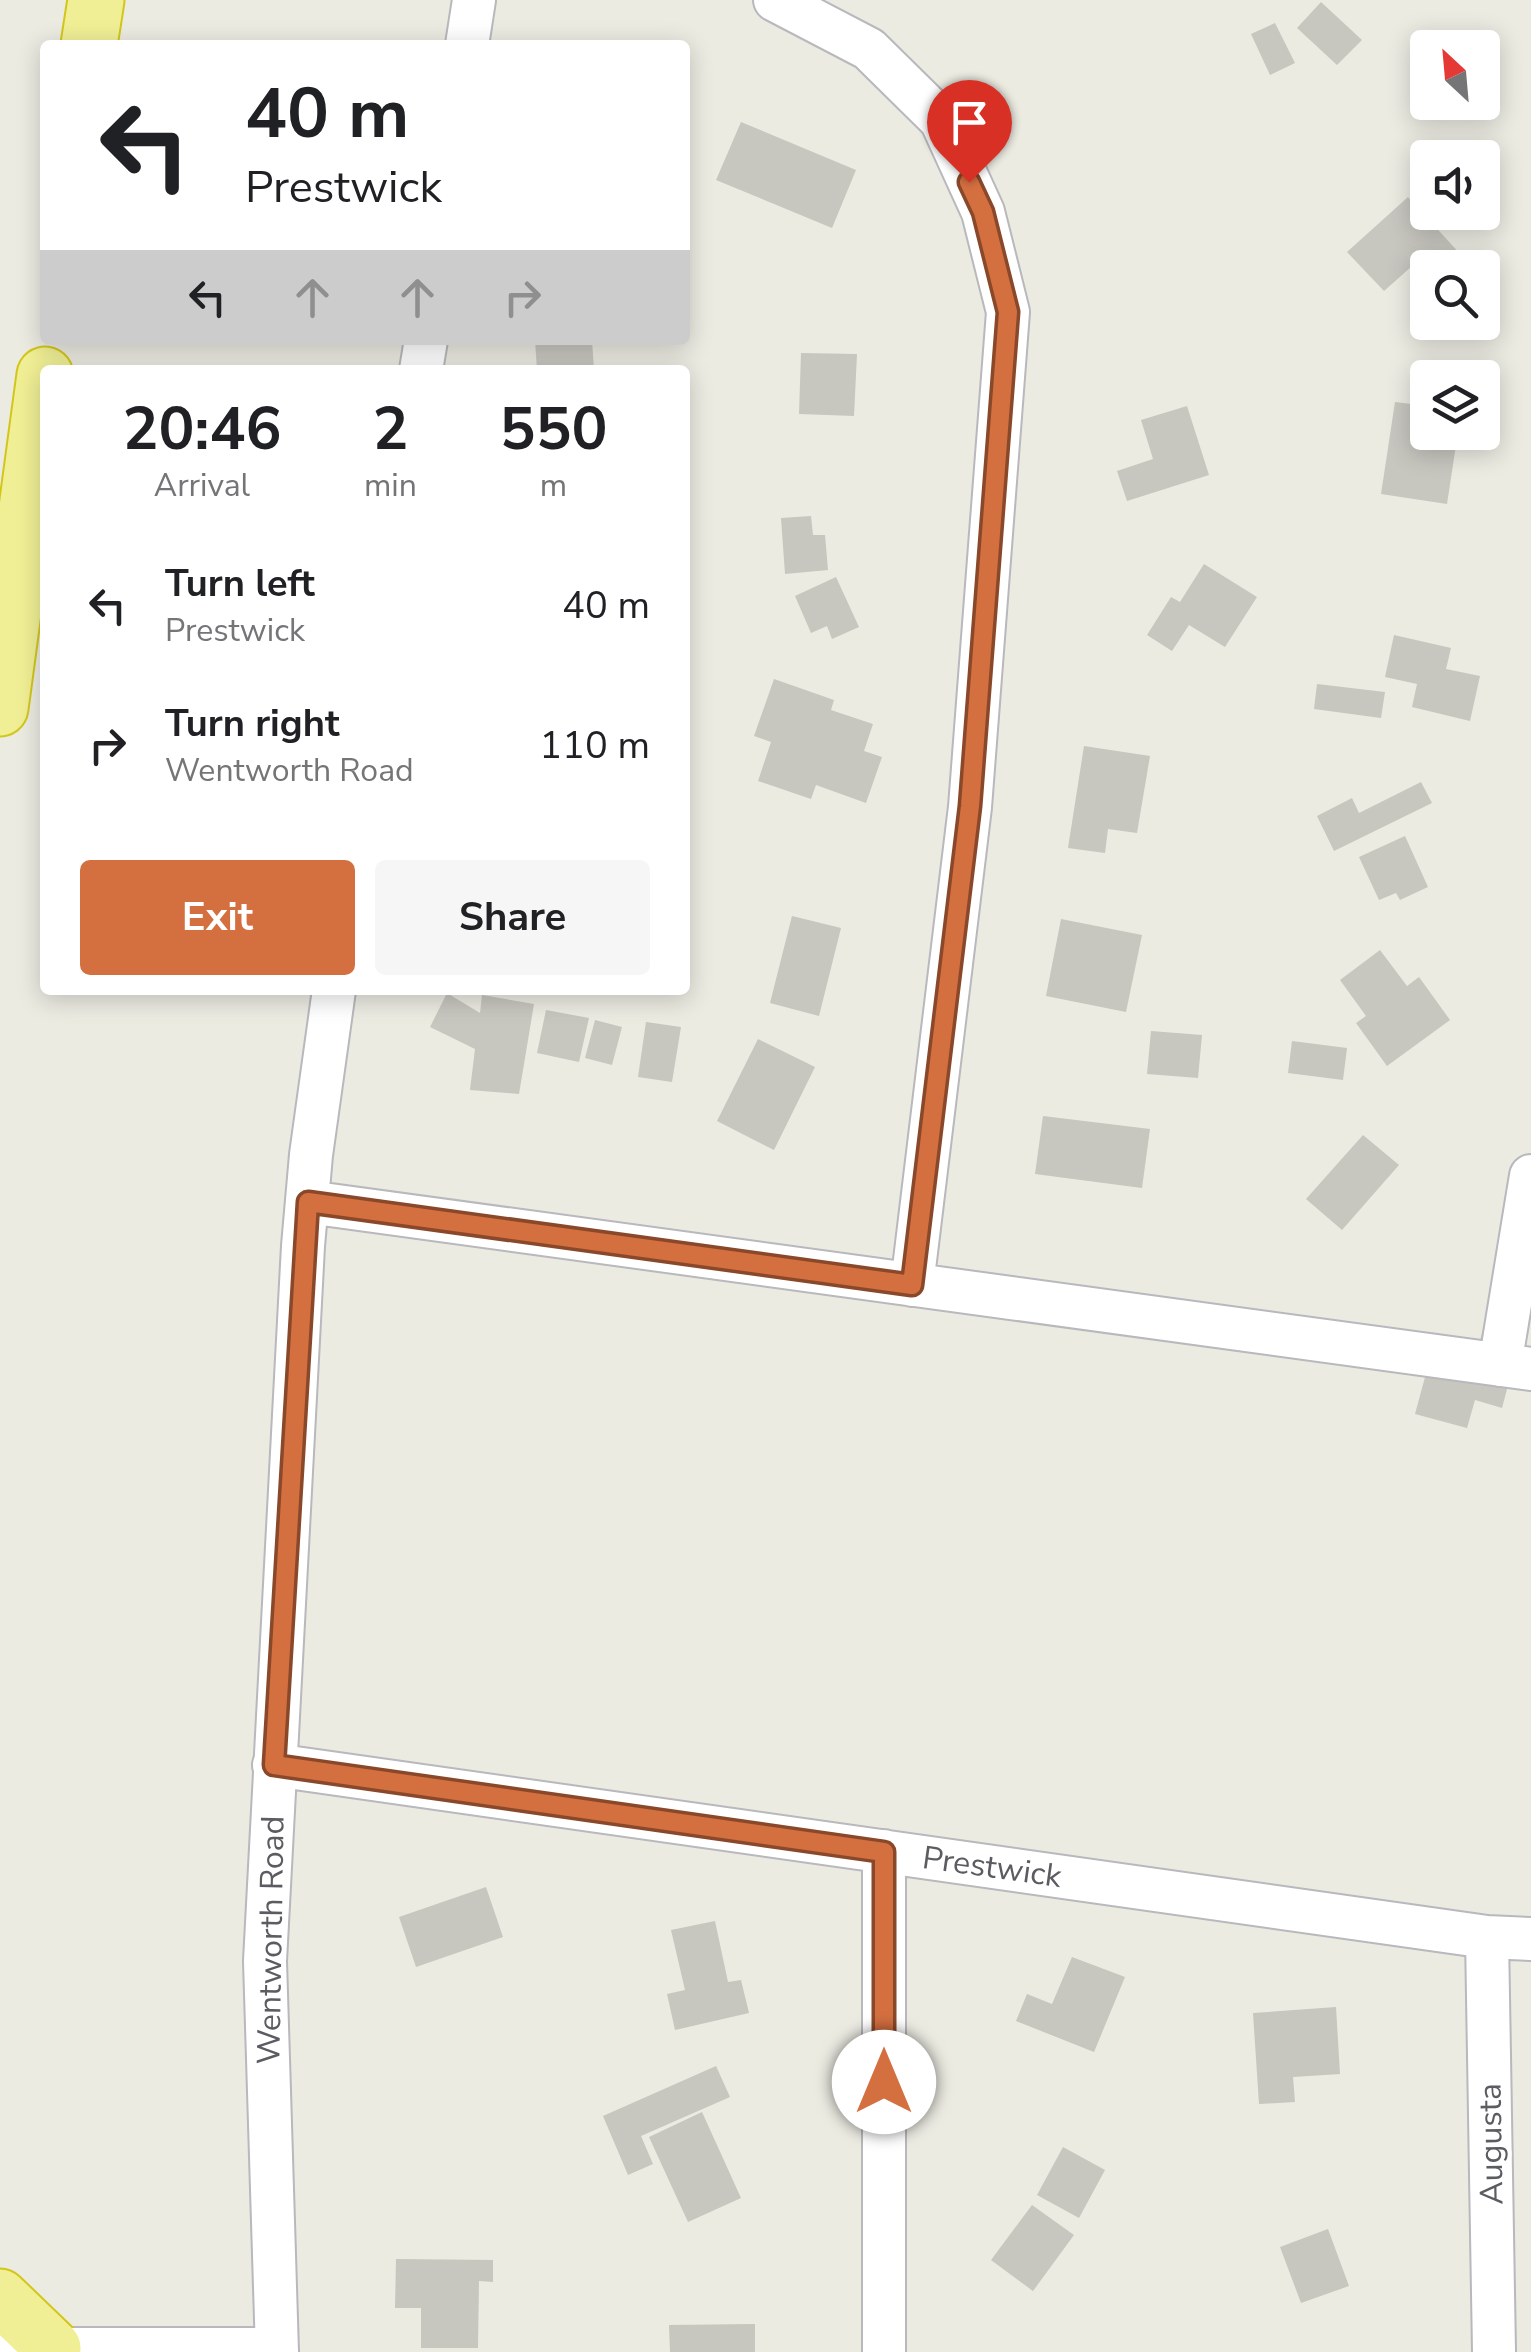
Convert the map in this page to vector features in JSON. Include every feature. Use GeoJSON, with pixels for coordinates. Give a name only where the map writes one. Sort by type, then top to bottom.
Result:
{"type":"FeatureCollection","features":[{"type":"Feature","properties":{"kind":"highway"},"geometry":{"type":"LineString","coordinates":[[91,40],[96,0]]}},
{"type":"Feature","properties":{"kind":"highway"},"geometry":{"type":"LineString","coordinates":[[0,708],[40,409]]}},
{"type":"Feature","properties":{"kind":"highway"},"geometry":{"type":"LineString","coordinates":[[0,2296],[26,2349]]}},
{"type":"Feature","properties":{"kind":"street"},"geometry":{"type":"LineString","coordinates":[[468,40],[474,0]]}},
{"type":"Feature","properties":{"kind":"street"},"geometry":{"type":"LineString","coordinates":[[775,0],[869,49],[941,120],[983,212],[1008,312],[970,806],[912,1285]]}},
{"type":"Feature","properties":{"kind":"street","name":"Wentworth Road"},"geometry":{"type":"LineString","coordinates":[[277,2350],[265,1960],[311,1155],[333,995]]}},
{"type":"Feature","properties":{"kind":"street"},"geometry":{"type":"LineString","coordinates":[[308,1202],[1516,1367],[1531,1176]]}},
{"type":"Feature","properties":{"kind":"street","name":"Prestwick"},"geometry":{"type":"LineString","coordinates":[[274,1765],[1487,1937],[1531,1938]]}},
{"type":"Feature","properties":{"kind":"street"},"geometry":{"type":"LineString","coordinates":[[884,1852],[884,2352]]}},
{"type":"Feature","properties":{"kind":"street","name":"Augusta"},"geometry":{"type":"LineString","coordinates":[[1487,1937],[1494,2352]]}},
{"type":"Feature","properties":{"kind":"street"},"geometry":{"type":"LineString","coordinates":[[26,2349],[277,2350]]}},
{"type":"Feature","properties":{"kind":"building"},"geometry":{"type":"Polygon","coordinates":[[[1321,2],[1362,40],[1337,65],[1297,28],[1321,2]]]}},
{"type":"Feature","properties":{"kind":"building"},"geometry":{"type":"Polygon","coordinates":[[[1275,23],[1295,63],[1270,75],[1251,34],[1275,23]]]}},
{"type":"Feature","properties":{"kind":"building"},"geometry":{"type":"Polygon","coordinates":[[[741,122],[856,170],[832,228],[716,180],[741,122]]]}},
{"type":"Feature","properties":{"kind":"building"},"geometry":{"type":"Polygon","coordinates":[[[1408,197],[1410,230],[1438,230],[1457,250],[1410,250],[1410,268],[1384,291],[1347,252],[1408,197]]]}},
{"type":"Feature","properties":{"kind":"building"},"geometry":{"type":"Polygon","coordinates":[[[535,345],[592,345],[594,365],[537,365],[535,345]]]}},
{"type":"Feature","properties":{"kind":"building"},"geometry":{"type":"Polygon","coordinates":[[[801,353],[857,354],[854,416],[799,414],[801,353]]]}},
{"type":"Feature","properties":{"kind":"building"},"geometry":{"type":"Polygon","coordinates":[[[1395,402],[1410,404],[1410,450],[1455,450],[1447,504],[1381,494],[1395,402]]]}},
{"type":"Feature","properties":{"kind":"building"},"geometry":{"type":"Polygon","coordinates":[[[1187,406],[1209,475],[1127,501],[1117,471],[1153,459],[1141,420],[1187,406]]]}},
{"type":"Feature","properties":{"kind":"building"},"geometry":{"type":"Polygon","coordinates":[[[811,516],[813,535],[825,535],[828,570],[785,574],[781,518],[811,516]]]}},
{"type":"Feature","properties":{"kind":"building"},"geometry":{"type":"Polygon","coordinates":[[[1204,564],[1257,597],[1225,647],[1189,625],[1172,651],[1147,635],[1171,597],[1180,602],[1204,564]]]}},
{"type":"Feature","properties":{"kind":"building"},"geometry":{"type":"Polygon","coordinates":[[[836,577],[859,627],[832,639],[827,626],[811,633],[795,596],[836,577]]]}},
{"type":"Feature","properties":{"kind":"building"},"geometry":{"type":"Polygon","coordinates":[[[1394,635],[1451,648],[1446,669],[1480,676],[1470,721],[1412,707],[1417,684],[1385,677],[1394,635]]]}},
{"type":"Feature","properties":{"kind":"building"},"geometry":{"type":"Polygon","coordinates":[[[774,679],[834,700],[831,710],[873,724],[864,751],[882,757],[866,803],[816,785],[811,799],[758,781],[771,742],[754,736],[774,679]]]}},
{"type":"Feature","properties":{"kind":"building"},"geometry":{"type":"Polygon","coordinates":[[[1317,684],[1385,692],[1381,718],[1314,709],[1317,684]]]}},
{"type":"Feature","properties":{"kind":"building"},"geometry":{"type":"Polygon","coordinates":[[[1084,746],[1150,756],[1137,833],[1108,829],[1105,853],[1068,848],[1084,746]]]}},
{"type":"Feature","properties":{"kind":"building"},"geometry":{"type":"Polygon","coordinates":[[[1421,782],[1432,803],[1334,851],[1317,816],[1352,798],[1359,813],[1421,782]]]}},
{"type":"Feature","properties":{"kind":"building"},"geometry":{"type":"Polygon","coordinates":[[[1405,836],[1428,887],[1400,900],[1396,893],[1379,900],[1359,857],[1405,836]]]}},
{"type":"Feature","properties":{"kind":"building"},"geometry":{"type":"Polygon","coordinates":[[[792,916],[841,928],[819,1016],[770,1003],[792,916]]]}},
{"type":"Feature","properties":{"kind":"building"},"geometry":{"type":"Polygon","coordinates":[[[1061,919],[1142,935],[1126,1012],[1046,996],[1061,919]]]}},
{"type":"Feature","properties":{"kind":"building"},"geometry":{"type":"Polygon","coordinates":[[[1380,950],[1407,986],[1419,977],[1450,1020],[1387,1066],[1356,1023],[1366,1016],[1340,980],[1380,950]]]}},
{"type":"Feature","properties":{"kind":"building"},"geometry":{"type":"Polygon","coordinates":[[[446,995],[480,1013],[482,995],[534,1004],[519,1094],[470,1090],[475,1049],[430,1027],[446,995]]]}},
{"type":"Feature","properties":{"kind":"building"},"geometry":{"type":"Polygon","coordinates":[[[546,1010],[589,1018],[579,1062],[537,1053],[546,1010]]]}},
{"type":"Feature","properties":{"kind":"building"},"geometry":{"type":"Polygon","coordinates":[[[595,1020],[622,1027],[612,1065],[585,1058],[595,1020]]]}},
{"type":"Feature","properties":{"kind":"building"},"geometry":{"type":"Polygon","coordinates":[[[646,1022],[681,1027],[672,1082],[638,1077],[646,1022]]]}},
{"type":"Feature","properties":{"kind":"building"},"geometry":{"type":"Polygon","coordinates":[[[1151,1031],[1202,1035],[1198,1078],[1147,1074],[1151,1031]]]}},
{"type":"Feature","properties":{"kind":"building"},"geometry":{"type":"Polygon","coordinates":[[[758,1039],[815,1067],[774,1150],[717,1121],[758,1039]]]}},
{"type":"Feature","properties":{"kind":"building"},"geometry":{"type":"Polygon","coordinates":[[[1292,1041],[1347,1048],[1343,1080],[1288,1073],[1292,1041]]]}},
{"type":"Feature","properties":{"kind":"building"},"geometry":{"type":"Polygon","coordinates":[[[1043,1116],[1150,1129],[1142,1188],[1035,1174],[1043,1116]]]}},
{"type":"Feature","properties":{"kind":"building"},"geometry":{"type":"Polygon","coordinates":[[[1363,1135],[1399,1165],[1342,1230],[1306,1199],[1363,1135]]]}},
{"type":"Feature","properties":{"kind":"building"},"geometry":{"type":"Polygon","coordinates":[[[1493,1293],[1530,1303],[1502,1408],[1475,1400],[1467,1428],[1415,1414],[1437,1333],[1479,1344],[1493,1293]]]}},
{"type":"Feature","properties":{"kind":"building"},"geometry":{"type":"Polygon","coordinates":[[[486,1887],[503,1937],[416,1967],[399,1917],[486,1887]]]}},
{"type":"Feature","properties":{"kind":"building"},"geometry":{"type":"Polygon","coordinates":[[[715,1921],[728,1982],[741,1980],[749,2013],[675,2030],[667,1994],[685,1990],[671,1930],[715,1921]]]}},
{"type":"Feature","properties":{"kind":"building"},"geometry":{"type":"Polygon","coordinates":[[[1072,1957],[1125,1977],[1094,2052],[1016,2021],[1027,1994],[1052,2004],[1072,1957]]]}},
{"type":"Feature","properties":{"kind":"building"},"geometry":{"type":"Polygon","coordinates":[[[1336,2007],[1340,2074],[1293,2077],[1295,2102],[1259,2104],[1253,2013],[1336,2007]]]}},
{"type":"Feature","properties":{"kind":"building"},"geometry":{"type":"Polygon","coordinates":[[[716,2066],[730,2097],[641,2136],[653,2164],[628,2175],[603,2116],[716,2066]]]}},
{"type":"Feature","properties":{"kind":"building"},"geometry":{"type":"Polygon","coordinates":[[[702,2112],[741,2198],[688,2222],[649,2137],[702,2112]]]}},
{"type":"Feature","properties":{"kind":"building"},"geometry":{"type":"Polygon","coordinates":[[[1063,2147],[1105,2170],[1079,2218],[1037,2195],[1063,2147]]]}},
{"type":"Feature","properties":{"kind":"building"},"geometry":{"type":"Polygon","coordinates":[[[1032,2205],[1074,2235],[1033,2291],[991,2260],[1032,2205]]]}},
{"type":"Feature","properties":{"kind":"building"},"geometry":{"type":"Polygon","coordinates":[[[1328,2229],[1349,2286],[1301,2303],[1280,2247],[1328,2229]]]}},
{"type":"Feature","properties":{"kind":"building"},"geometry":{"type":"Polygon","coordinates":[[[396,2259],[493,2260],[493,2282],[479,2281],[478,2348],[421,2348],[421,2308],[395,2308],[396,2259]]]}},
{"type":"Feature","properties":{"kind":"building"},"geometry":{"type":"Polygon","coordinates":[[[755,2324],[755,2352],[670,2352],[669,2325],[755,2324]]]}},
{"type":"Feature","properties":{"kind":"route"},"geometry":{"type":"LineString","coordinates":[[884,2082],[884,1852],[274,1765],[308,1202],[912,1285],[970,806],[1008,312],[983,212],[969,182]]}}]}
